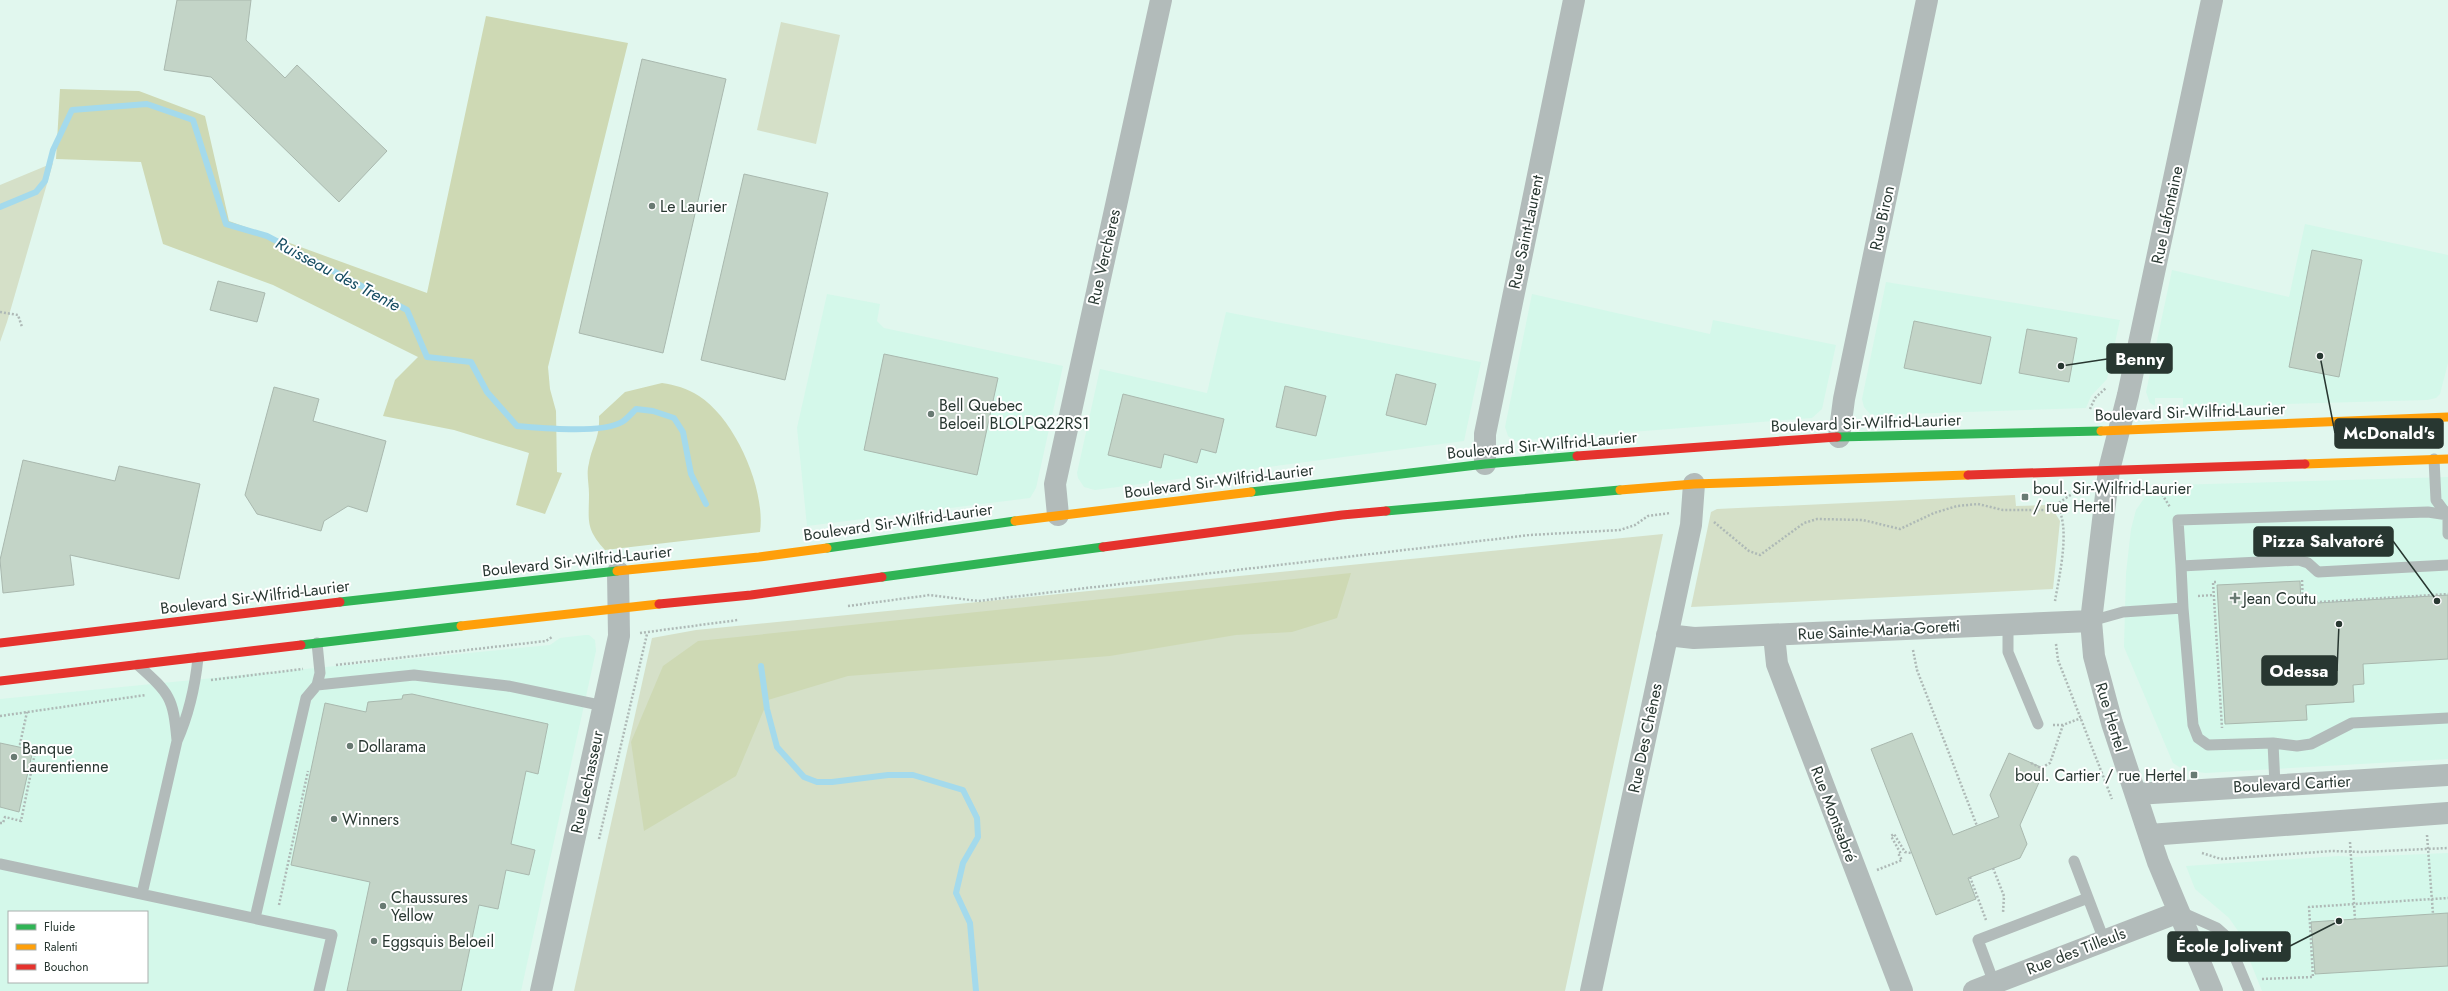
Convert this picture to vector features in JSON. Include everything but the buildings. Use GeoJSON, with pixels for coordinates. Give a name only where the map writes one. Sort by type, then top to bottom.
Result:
{"type":"FeatureCollection","features":[{"type":"Feature","properties":{"kind":"main road","name":"Boulevard Sir-Wilfrid-Laurier"},"geometry":{"type":"LineString","coordinates":[[0,643],[535,579],[759,557],[1058,515],[1486,464],[1641,450],[1839,437],[2118,430],[2448,417]]}},
{"type":"Feature","properties":{"kind":"main road"},"geometry":{"type":"LineString","coordinates":[[0,681],[621,607],[751,595],[1342,515],[1694,484],[2448,459]]}},
{"type":"Feature","properties":{"kind":"street","name":"Rue Verchères"},"geometry":{"type":"LineString","coordinates":[[1058,515],[1055,484],[1161,0]]}},
{"type":"Feature","properties":{"kind":"street","name":"Rue Saint-Laurent"},"geometry":{"type":"LineString","coordinates":[[1486,464],[1484,434],[1574,0]]}},
{"type":"Feature","properties":{"kind":"street","name":"Rue Biron"},"geometry":{"type":"LineString","coordinates":[[1839,437],[1844,399],[1927,0]]}},
{"type":"Feature","properties":{"kind":"street","name":"Rue Lafontaine"},"geometry":{"type":"LineString","coordinates":[[2118,430],[2128,395],[2212,0]]}},
{"type":"Feature","properties":{"kind":"street","name":"Rue Hertel"},"geometry":{"type":"LineString","coordinates":[[2118,430],[2110,470],[2091,621],[2094,656],[2102,692],[2149,835],[2212,991]]}},
{"type":"Feature","properties":{"kind":"street","name":"Rue Des Chênes"},"geometry":{"type":"LineString","coordinates":[[1591,991],[1691,525],[1694,484]]}},
{"type":"Feature","properties":{"kind":"street","name":"Rue Lechasseur"},"geometry":{"type":"LineString","coordinates":[[541,991],[620,632],[621,607],[618,572]]}},
{"type":"Feature","properties":{"kind":"street","name":"Rue Sainte-Maria-Goretti"},"geometry":{"type":"LineString","coordinates":[[1667,634],[1694,638],[2091,621]]}},
{"type":"Feature","properties":{"kind":"street","name":"Rue Montsabré"},"geometry":{"type":"LineString","coordinates":[[1774,635],[1777,664],[1902,991]]}},
{"type":"Feature","properties":{"kind":"street","name":"Boulevard Cartier"},"geometry":{"type":"LineString","coordinates":[[2136,794],[2448,775]]}},
{"type":"Feature","properties":{"kind":"street"},"geometry":{"type":"LineString","coordinates":[[2149,835],[2448,814]]}},
{"type":"Feature","properties":{"kind":"street","name":"Rue des Tilleuls"},"geometry":{"type":"LineString","coordinates":[[1974,991],[2179,912]]}},
{"type":"Feature","properties":{"kind":"lane"},"geometry":{"type":"LineString","coordinates":[[2434,459],[2436,500],[2448,514],[2448,534]]}},
{"type":"Feature","properties":{"kind":"lane"},"geometry":{"type":"LineString","coordinates":[[2448,514],[2428,512],[2178,520],[2191,715],[2195,734],[2200,741],[2208,745],[2273,743],[2297,746],[2311,744],[2352,723],[2448,718]]}},
{"type":"Feature","properties":{"kind":"lane"},"geometry":{"type":"LineString","coordinates":[[2181,566],[2299,560],[2308,563],[2318,572],[2448,566]]}},
{"type":"Feature","properties":{"kind":"lane"},"geometry":{"type":"LineString","coordinates":[[2091,621],[2123,612],[2183,608]]}},
{"type":"Feature","properties":{"kind":"lane"},"geometry":{"type":"LineString","coordinates":[[2008,624],[2008,652],[2038,724]]}},
{"type":"Feature","properties":{"kind":"lane"},"geometry":{"type":"LineString","coordinates":[[255,918],[306,698],[317,685],[320,672],[317,644]]}},
{"type":"Feature","properties":{"kind":"lane"},"geometry":{"type":"LineString","coordinates":[[142,894],[177,741],[187,719],[196,682],[198,658]]}},
{"type":"Feature","properties":{"kind":"lane"},"geometry":{"type":"LineString","coordinates":[[137,665],[163,687],[170,699],[177,741]]}},
{"type":"Feature","properties":{"kind":"lane"},"geometry":{"type":"LineString","coordinates":[[317,685],[414,675],[508,686],[604,706]]}},
{"type":"Feature","properties":{"kind":"lane"},"geometry":{"type":"LineString","coordinates":[[2273,743],[2275,785]]}},
{"type":"Feature","properties":{"kind":"lane"},"geometry":{"type":"LineString","coordinates":[[2074,861],[2104,940]]}},
{"type":"Feature","properties":{"kind":"lane"},"geometry":{"type":"LineString","coordinates":[[0,864],[332,935],[319,991]]}},
{"type":"Feature","properties":{"kind":"lane"},"geometry":{"type":"LineString","coordinates":[[1994,983],[1978,940],[2088,898]]}},
{"type":"Feature","properties":{"kind":"lane"},"geometry":{"type":"LineString","coordinates":[[2179,912],[2217,928],[2226,936],[2249,991]]}},
{"type":"Feature","properties":{"kind":"path"},"geometry":{"type":"LineString","coordinates":[[0,312],[18,315],[22,327]]}},
{"type":"Feature","properties":{"kind":"path"},"geometry":{"type":"LineString","coordinates":[[2156,486],[2163,494],[2178,520]]}},
{"type":"Feature","properties":{"kind":"path"},"geometry":{"type":"LineString","coordinates":[[1708,517],[1749,552],[1760,555],[1804,523],[1817,519],[1863,520],[1900,529],[1934,513],[1957,506],[1978,504],[2003,510],[2048,510],[2057,506],[2078,490]]}},
{"type":"Feature","properties":{"kind":"path"},"geometry":{"type":"LineString","coordinates":[[2055,608],[2064,530],[2061,512],[2057,506]]}},
{"type":"Feature","properties":{"kind":"path"},"geometry":{"type":"LineString","coordinates":[[843,606],[930,595],[978,601],[1530,535],[1620,530],[1635,525],[1648,516],[1675,513]]}},
{"type":"Feature","properties":{"kind":"path"},"geometry":{"type":"LineString","coordinates":[[2295,578],[2302,578],[2303,603],[2448,594]]}},
{"type":"Feature","properties":{"kind":"path"},"geometry":{"type":"LineString","coordinates":[[2219,582],[2213,582],[2222,724]]}},
{"type":"Feature","properties":{"kind":"path"},"geometry":{"type":"LineString","coordinates":[[2198,596],[2214,595]]}},
{"type":"Feature","properties":{"kind":"path"},"geometry":{"type":"LineString","coordinates":[[597,845],[647,633],[740,620]]}},
{"type":"Feature","properties":{"kind":"path"},"geometry":{"type":"LineString","coordinates":[[329,666],[546,641],[557,635]]}},
{"type":"Feature","properties":{"kind":"path","name":"Rue Hertel"},"geometry":{"type":"LineString","coordinates":[[2056,641],[2058,660],[2115,805]]}},
{"type":"Feature","properties":{"kind":"path"},"geometry":{"type":"LineString","coordinates":[[1913,647],[1917,670],[1977,826]]}},
{"type":"Feature","properties":{"kind":"path"},"geometry":{"type":"LineString","coordinates":[[206,680],[310,668]]}},
{"type":"Feature","properties":{"kind":"path"},"geometry":{"type":"LineString","coordinates":[[0,716],[135,697]]}},
{"type":"Feature","properties":{"kind":"path"},"geometry":{"type":"LineString","coordinates":[[0,823],[3,823],[5,817],[21,821],[26,789],[36,748],[20,744],[27,712]]}},
{"type":"Feature","properties":{"kind":"path"},"geometry":{"type":"LineString","coordinates":[[2031,763],[2041,768],[2050,763],[2063,725],[2081,718]]}},
{"type":"Feature","properties":{"kind":"path"},"geometry":{"type":"LineString","coordinates":[[279,905],[301,810],[308,766]]}},
{"type":"Feature","properties":{"kind":"path"},"geometry":{"type":"LineString","coordinates":[[2426,828],[2432,914]]}},
{"type":"Feature","properties":{"kind":"path"},"geometry":{"type":"LineString","coordinates":[[2185,832],[2194,850],[2216,859],[2332,851],[2351,852],[2448,848]]}},
{"type":"Feature","properties":{"kind":"path"},"geometry":{"type":"LineString","coordinates":[[1890,864],[1902,860],[1899,855],[1901,854],[1891,836],[1894,834],[1905,852],[1911,853]]}},
{"type":"Feature","properties":{"kind":"path"},"geometry":{"type":"LineString","coordinates":[[2350,839],[2355,919]]}},
{"type":"Feature","properties":{"kind":"path"},"geometry":{"type":"LineString","coordinates":[[1993,868],[2004,896],[2004,916]]}},
{"type":"Feature","properties":{"kind":"path"},"geometry":{"type":"LineString","coordinates":[[1970,877],[1987,923]]}},
{"type":"Feature","properties":{"kind":"path"},"geometry":{"type":"LineString","coordinates":[[2256,982],[2262,979],[2312,977],[2309,907],[2448,898]]}},
{"type":"Feature","properties":{"kind":"shaded area"},"geometry":{"type":"Polygon","coordinates":[[[486,16],[628,43],[548,367],[550,389],[556,411],[557,472],[562,473],[545,514],[516,505],[529,453],[454,430],[383,416],[395,380],[418,357],[273,285],[163,244],[141,162],[56,159],[60,89],[139,91],[205,116],[229,221],[427,293],[486,16]]]}},
{"type":"Feature","properties":{"kind":"shaded area"},"geometry":{"type":"Polygon","coordinates":[[[781,22],[840,35],[816,144],[757,130],[781,22]]]}},
{"type":"Feature","properties":{"kind":"shaded area"},"geometry":{"type":"Polygon","coordinates":[[[53,163],[7,322],[0,342],[0,185],[53,163]]]}},
{"type":"Feature","properties":{"kind":"shaded area"},"geometry":{"type":"Polygon","coordinates":[[[2305,224],[2448,255],[2448,363],[2440,394],[2436,398],[2427,400],[2183,407],[2183,398],[2155,398],[2155,406],[2150,403],[2146,392],[2172,270],[2289,297],[2305,224]]]}},
{"type":"Feature","properties":{"kind":"shaded area"},"geometry":{"type":"Polygon","coordinates":[[[1886,282],[2120,320],[2107,379],[2091,396],[2086,408],[1870,414],[1864,407],[1862,399],[1886,282]]]}},
{"type":"Feature","properties":{"kind":"shaded area"},"geometry":{"type":"Polygon","coordinates":[[[827,294],[880,304],[877,321],[884,328],[1063,366],[1036,488],[1030,498],[807,526],[797,428],[827,294]]]}},
{"type":"Feature","properties":{"kind":"shaded area"},"geometry":{"type":"Polygon","coordinates":[[[1532,294],[1710,334],[1713,320],[1836,345],[1822,409],[1812,418],[1514,441],[1508,436],[1505,427],[1532,294]]]}},
{"type":"Feature","properties":{"kind":"shaded area"},"geometry":{"type":"Polygon","coordinates":[[[1226,312],[1481,362],[1464,441],[1095,490],[1084,487],[1078,478],[1077,473],[1100,369],[1207,393],[1226,312]]]}},
{"type":"Feature","properties":{"kind":"shaded area"},"geometry":{"type":"Polygon","coordinates":[[[662,383],[681,387],[699,396],[725,421],[736,438],[753,476],[761,515],[760,532],[605,550],[594,536],[591,530],[589,518],[588,467],[597,435],[599,416],[625,392],[662,383]]]}},
{"type":"Feature","properties":{"kind":"shaded area"},"geometry":{"type":"Polygon","coordinates":[[[2448,477],[2448,759],[2206,773],[2184,770],[2173,763],[2124,647],[2126,573],[2131,529],[2136,510],[2145,497],[2158,488],[2172,485],[2448,477]]]}},
{"type":"Feature","properties":{"kind":"shaded area"},"geometry":{"type":"Polygon","coordinates":[[[2015,495],[2016,506],[2046,505],[2055,513],[2060,521],[2053,589],[1691,607],[1711,512],[1717,509],[2015,495]]]}},
{"type":"Feature","properties":{"kind":"shaded area"},"geometry":{"type":"Polygon","coordinates":[[[1663,534],[1565,991],[574,991],[652,638],[696,630],[1663,534]]]}},
{"type":"Feature","properties":{"kind":"shaded area"},"geometry":{"type":"Polygon","coordinates":[[[1351,573],[1337,618],[1292,632],[1236,635],[1110,656],[848,676],[768,700],[736,776],[644,831],[631,742],[663,666],[698,641],[1351,573]]]}},
{"type":"Feature","properties":{"kind":"shaded area"},"geometry":{"type":"Polygon","coordinates":[[[589,635],[595,640],[596,651],[521,991],[0,991],[0,699],[550,645],[560,638],[589,635]]]}},
{"type":"Feature","properties":{"kind":"shaded area"},"geometry":{"type":"Polygon","coordinates":[[[2448,853],[2448,991],[2262,991],[2238,931],[2229,918],[2195,889],[2186,866],[2338,856],[2356,857],[2448,853]]]}},
{"type":"Feature","properties":{"kind":"waterway","name":"Ruisseau des Trente"},"geometry":{"type":"LineString","coordinates":[[0,207],[36,192],[45,181],[53,150],[72,110],[147,104],[193,120],[226,224],[267,236],[407,310],[427,357],[471,362],[487,392],[517,426],[571,429],[600,428],[612,426],[622,422],[636,409],[653,411],[674,418],[683,432],[691,474],[706,504]]}},
{"type":"Feature","properties":{"kind":"waterway","name":"Ruisseau des Trente"},"geometry":{"type":"LineString","coordinates":[[761,666],[767,709],[777,747],[804,777],[817,782],[832,782],[888,775],[913,775],[963,790],[977,818],[978,837],[963,863],[956,893],[970,923],[976,991]]}},
{"type":"Feature","properties":{"kind":"traffic: fast"},"geometry":{"type":"LineString","coordinates":[[1837,437],[2101,431]]}},
{"type":"Feature","properties":{"kind":"traffic: fast"},"geometry":{"type":"LineString","coordinates":[[1251,492],[1485,464],[1577,456]]}},
{"type":"Feature","properties":{"kind":"traffic: fast"},"geometry":{"type":"LineString","coordinates":[[1386,511],[1620,490]]}},
{"type":"Feature","properties":{"kind":"traffic: fast"},"geometry":{"type":"LineString","coordinates":[[827,548],[1015,521]]}},
{"type":"Feature","properties":{"kind":"traffic: fast"},"geometry":{"type":"LineString","coordinates":[[882,577],[1103,547]]}},
{"type":"Feature","properties":{"kind":"traffic: fast"},"geometry":{"type":"LineString","coordinates":[[340,602],[617,571]]}},
{"type":"Feature","properties":{"kind":"traffic: fast"},"geometry":{"type":"LineString","coordinates":[[301,645],[461,626]]}},
{"type":"Feature","properties":{"kind":"traffic: slow"},"geometry":{"type":"LineString","coordinates":[[2101,431],[2448,417]]}},
{"type":"Feature","properties":{"kind":"traffic: slow"},"geometry":{"type":"LineString","coordinates":[[2305,464],[2448,459]]}},
{"type":"Feature","properties":{"kind":"traffic: slow"},"geometry":{"type":"LineString","coordinates":[[1620,490],[1694,484],[1968,475]]}},
{"type":"Feature","properties":{"kind":"traffic: slow"},"geometry":{"type":"LineString","coordinates":[[1015,521],[1251,492]]}},
{"type":"Feature","properties":{"kind":"traffic: slow"},"geometry":{"type":"LineString","coordinates":[[617,571],[759,557],[827,548]]}},
{"type":"Feature","properties":{"kind":"traffic: slow"},"geometry":{"type":"LineString","coordinates":[[461,626],[659,604]]}},
{"type":"Feature","properties":{"kind":"traffic: jam"},"geometry":{"type":"LineString","coordinates":[[1577,456],[1837,437]]}},
{"type":"Feature","properties":{"kind":"traffic: jam"},"geometry":{"type":"LineString","coordinates":[[1968,475],[2305,464]]}},
{"type":"Feature","properties":{"kind":"traffic: jam"},"geometry":{"type":"LineString","coordinates":[[1103,547],[1342,515],[1386,511]]}},
{"type":"Feature","properties":{"kind":"traffic: jam"},"geometry":{"type":"LineString","coordinates":[[659,604],[751,595],[882,577]]}},
{"type":"Feature","properties":{"kind":"traffic: jam"},"geometry":{"type":"LineString","coordinates":[[0,643],[340,602]]}},
{"type":"Feature","properties":{"kind":"traffic: jam"},"geometry":{"type":"LineString","coordinates":[[0,681],[301,645]]}},
{"type":"Feature","properties":{"kind":"place","name":"Le Laurier"},"geometry":{"type":"Point","coordinates":[652,206]}},
{"type":"Feature","properties":{"kind":"place","name":"McDonald's"},"geometry":{"type":"Point","coordinates":[2320,356]}},
{"type":"Feature","properties":{"kind":"place","name":"Benny"},"geometry":{"type":"Point","coordinates":[2061,366]}},
{"type":"Feature","properties":{"kind":"place","name":"Bell Quebec Beloeil BLOLPQ22RS1"},"geometry":{"type":"Point","coordinates":[931,414]}},
{"type":"Feature","properties":{"kind":"place","name":"boul. Sir-Wilfrid-Laurier / rue Hertel"},"geometry":{"type":"Point","coordinates":[2025,497]}},
{"type":"Feature","properties":{"kind":"place","name":"Jean Coutu"},"geometry":{"type":"Point","coordinates":[2235,598]}},
{"type":"Feature","properties":{"kind":"place","name":"Pizza Salvatoré"},"geometry":{"type":"Point","coordinates":[2437,601]}},
{"type":"Feature","properties":{"kind":"place","name":"Odessa"},"geometry":{"type":"Point","coordinates":[2339,624]}},
{"type":"Feature","properties":{"kind":"place","name":"Dollarama"},"geometry":{"type":"Point","coordinates":[350,746]}},
{"type":"Feature","properties":{"kind":"place","name":"Banque Laurentienne"},"geometry":{"type":"Point","coordinates":[14,757]}},
{"type":"Feature","properties":{"kind":"place","name":"boul. Cartier / rue Hertel"},"geometry":{"type":"Point","coordinates":[2194,775]}},
{"type":"Feature","properties":{"kind":"place","name":"Winners"},"geometry":{"type":"Point","coordinates":[334,819]}},
{"type":"Feature","properties":{"kind":"place","name":"Chaussures Yellow"},"geometry":{"type":"Point","coordinates":[383,906]}},
{"type":"Feature","properties":{"kind":"place","name":"École Jolivent"},"geometry":{"type":"Point","coordinates":[2339,921]}},
{"type":"Feature","properties":{"kind":"place","name":"Eggsquis Beloeil"},"geometry":{"type":"Point","coordinates":[374,941]}}]}
